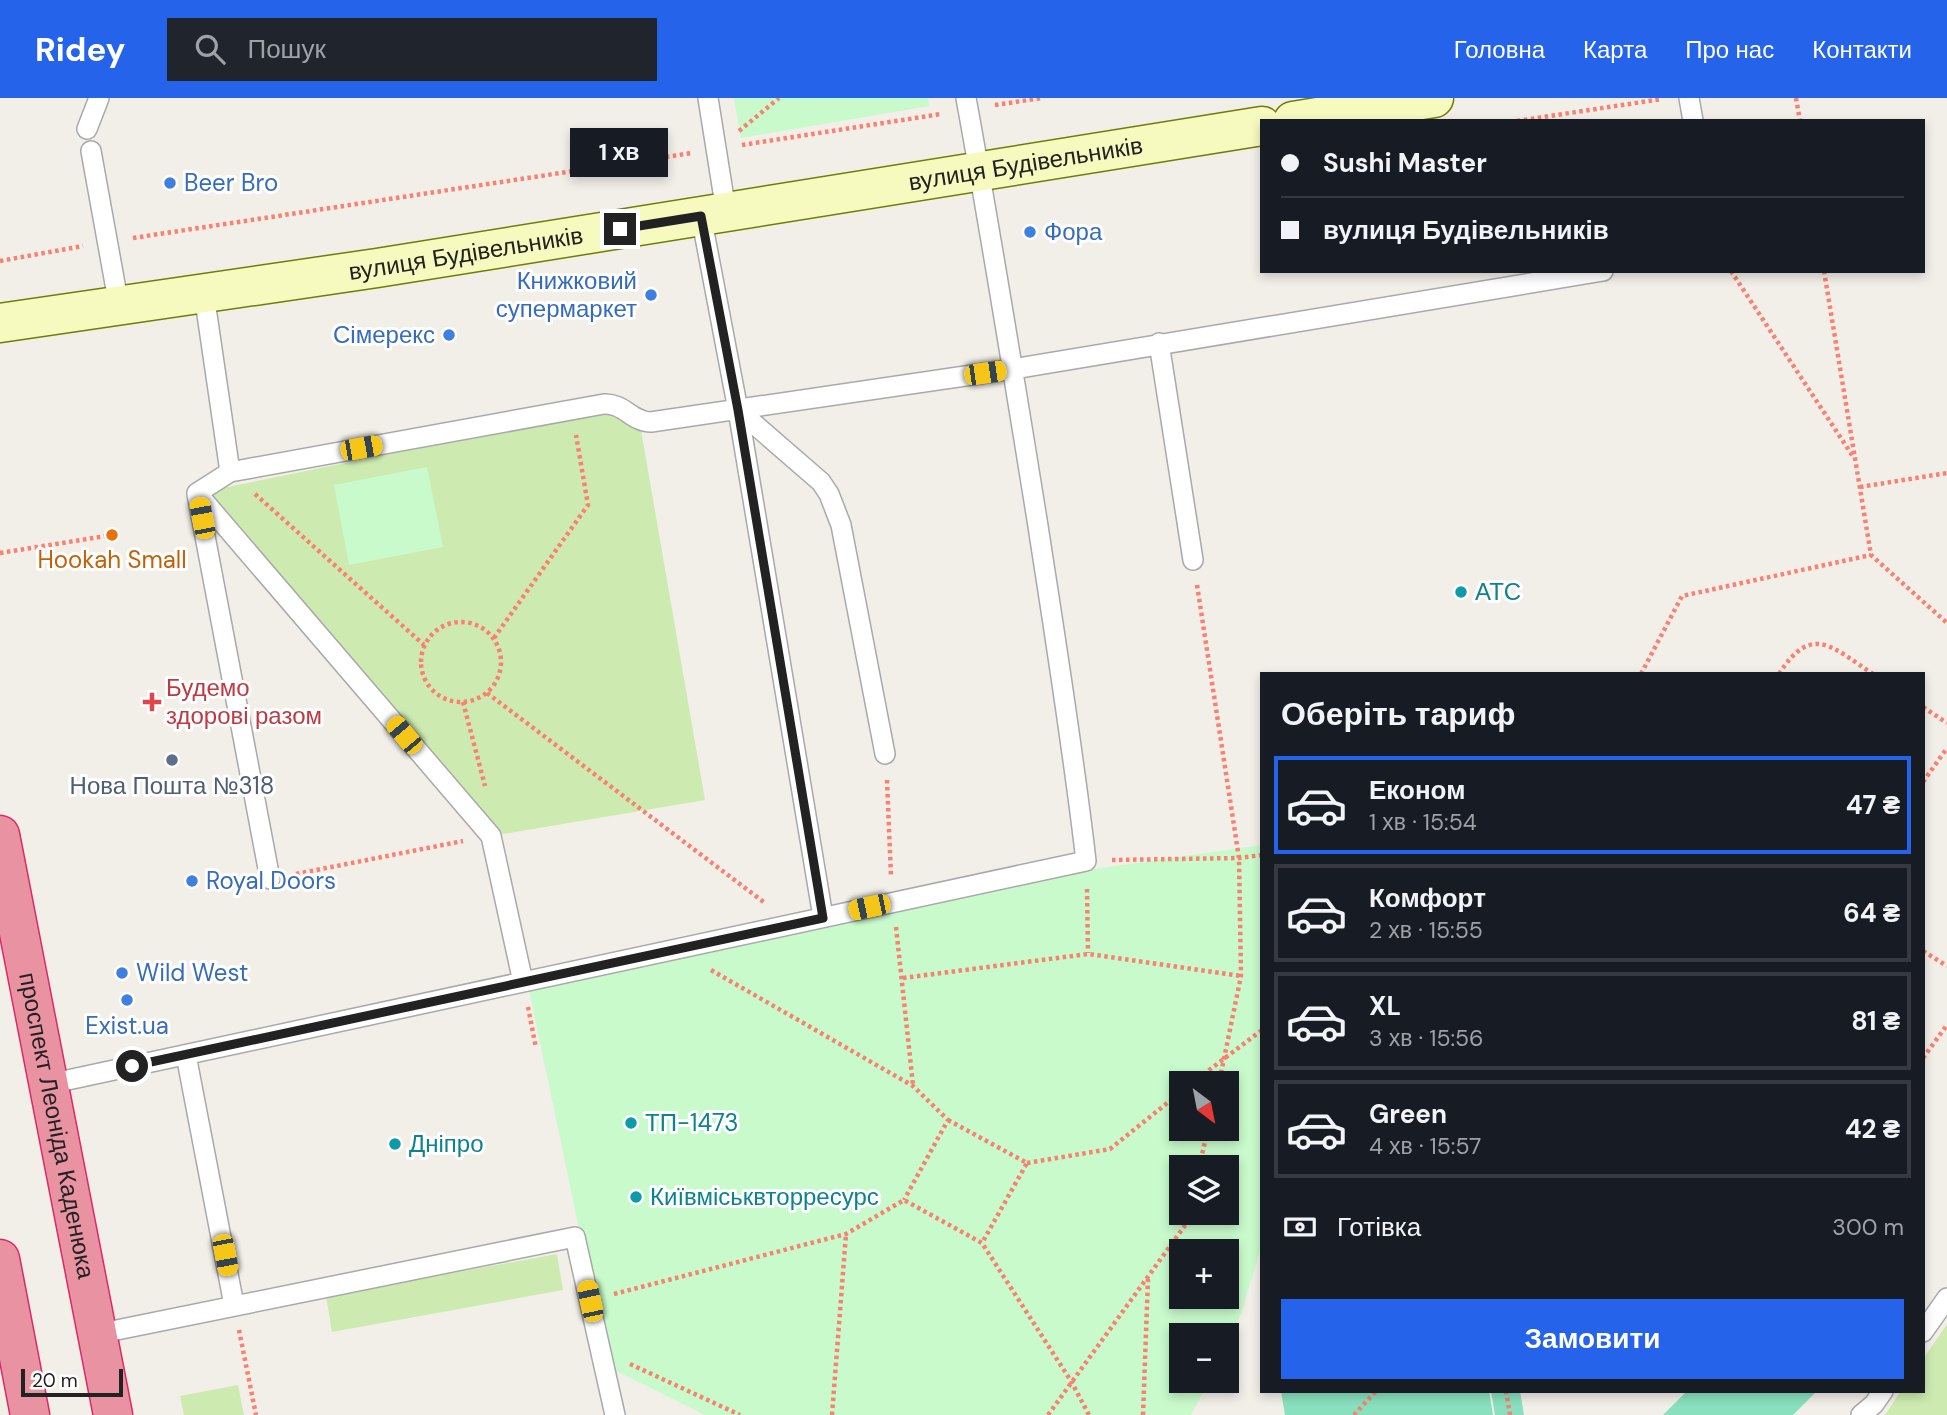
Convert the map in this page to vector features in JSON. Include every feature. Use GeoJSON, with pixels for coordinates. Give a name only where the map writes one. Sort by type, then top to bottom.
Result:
{"type":"FeatureCollection","features":[{"type":"Feature","properties":{"kind":"highway","name":"проспект Леоніда Каденюка"},"geometry":{"type":"LineString","coordinates":[[0,835],[113,1415]]}},
{"type":"Feature","properties":{"kind":"highway"},"geometry":{"type":"LineString","coordinates":[[0,1259],[18,1396]]}},
{"type":"Feature","properties":{"kind":"street"},"geometry":{"type":"LineString","coordinates":[[1305,119],[1434,98]]}},
{"type":"Feature","properties":{"kind":"street","name":"вулиця Будівельників"},"geometry":{"type":"LineString","coordinates":[[0,323],[204,294],[1260,126]]}},
{"type":"Feature","properties":{"kind":"lane"},"geometry":{"type":"LineString","coordinates":[[87,129],[99,98]]}},
{"type":"Feature","properties":{"kind":"lane"},"geometry":{"type":"LineString","coordinates":[[708,98],[716,149],[714,214],[738,410],[823,918]]}},
{"type":"Feature","properties":{"kind":"lane"},"geometry":{"type":"LineString","coordinates":[[1689,98],[1693,119]]}},
{"type":"Feature","properties":{"kind":"lane"},"geometry":{"type":"LineString","coordinates":[[49,1084],[1086,861],[1074,760],[1013,369],[967,104]]}},
{"type":"Feature","properties":{"kind":"lane"},"geometry":{"type":"LineString","coordinates":[[91,151],[119,306]]}},
{"type":"Feature","properties":{"kind":"lane"},"geometry":{"type":"LineString","coordinates":[[197,492],[230,472],[604,404],[618,405],[638,421],[652,422],[1013,369],[1591,273]]}},
{"type":"Feature","properties":{"kind":"lane"},"geometry":{"type":"LineString","coordinates":[[204,294],[230,472]]}},
{"type":"Feature","properties":{"kind":"lane"},"geometry":{"type":"LineString","coordinates":[[1159,343],[1193,560]]}},
{"type":"Feature","properties":{"kind":"lane"},"geometry":{"type":"LineString","coordinates":[[738,410],[821,482],[835,506],[841,525],[885,754]]}},
{"type":"Feature","properties":{"kind":"lane"},"geometry":{"type":"LineString","coordinates":[[197,492],[491,836],[523,982]]}},
{"type":"Feature","properties":{"kind":"lane"},"geometry":{"type":"LineString","coordinates":[[197,492],[270,879]]}},
{"type":"Feature","properties":{"kind":"lane"},"geometry":{"type":"LineString","coordinates":[[186,1055],[234,1305]]}},
{"type":"Feature","properties":{"kind":"lane"},"geometry":{"type":"LineString","coordinates":[[97,1334],[575,1237],[615,1415]]}},
{"type":"Feature","properties":{"kind":"lane"},"geometry":{"type":"LineString","coordinates":[[1925,1329],[1946,1301]]}},
{"type":"Feature","properties":{"kind":"lane"},"geometry":{"type":"LineString","coordinates":[[1861,1415],[1882,1393]]}},
{"type":"Feature","properties":{"kind":"path"},"geometry":{"type":"LineString","coordinates":[[716,149],[779,98]]}},
{"type":"Feature","properties":{"kind":"path"},"geometry":{"type":"LineString","coordinates":[[0,261],[716,149],[967,104],[1042,98]]}},
{"type":"Feature","properties":{"kind":"path"},"geometry":{"type":"LineString","coordinates":[[1530,119],[1667,98]]}},
{"type":"Feature","properties":{"kind":"path"},"geometry":{"type":"LineString","coordinates":[[1796,98],[1800,119]]}},
{"type":"Feature","properties":{"kind":"path"},"geometry":{"type":"LineString","coordinates":[[1732,273],[1856,461]]}},
{"type":"Feature","properties":{"kind":"path"},"geometry":{"type":"LineString","coordinates":[[1824,273],[1871,555],[1947,623]]}},
{"type":"Feature","properties":{"kind":"path"},"geometry":{"type":"LineString","coordinates":[[494,638],[587,505],[571,410]]}},
{"type":"Feature","properties":{"kind":"path"},"geometry":{"type":"LineString","coordinates":[[230,472],[424,645]]}},
{"type":"Feature","properties":{"kind":"path"},"geometry":{"type":"LineString","coordinates":[[1860,487],[1947,474]]}},
{"type":"Feature","properties":{"kind":"path"},"geometry":{"type":"LineString","coordinates":[[0,553],[112,535]]}},
{"type":"Feature","properties":{"kind":"path"},"geometry":{"type":"LineString","coordinates":[[1642,672],[1682,596],[1871,555]]}},
{"type":"Feature","properties":{"kind":"path"},"geometry":{"type":"LineString","coordinates":[[1193,560],[1238,858],[1241,976],[1222,1071]]}},
{"type":"Feature","properties":{"kind":"path"},"geometry":{"type":"LineString","coordinates":[[461,621],[475,623],[494,638],[501,655],[501,669],[496,683],[474,700],[449,701],[436,694],[426,683],[420,659],[424,645],[431,634],[443,625],[461,621]]}},
{"type":"Feature","properties":{"kind":"path"},"geometry":{"type":"LineString","coordinates":[[1780,672],[1802,647],[1816,642],[1829,645],[1870,672]]}},
{"type":"Feature","properties":{"kind":"path"},"geometry":{"type":"LineString","coordinates":[[486,693],[793,924]]}},
{"type":"Feature","properties":{"kind":"path"},"geometry":{"type":"LineString","coordinates":[[270,879],[491,836],[489,799],[463,702]]}},
{"type":"Feature","properties":{"kind":"path"},"geometry":{"type":"LineString","coordinates":[[1925,708],[1947,723]]}},
{"type":"Feature","properties":{"kind":"path"},"geometry":{"type":"LineString","coordinates":[[1925,779],[1947,748]]}},
{"type":"Feature","properties":{"kind":"path"},"geometry":{"type":"LineString","coordinates":[[1088,954],[1086,861],[1260,855]]}},
{"type":"Feature","properties":{"kind":"path"},"geometry":{"type":"LineString","coordinates":[[675,949],[913,1086],[948,1120],[1027,1163],[1110,1149],[1169,1102]]}},
{"type":"Feature","properties":{"kind":"path"},"geometry":{"type":"LineString","coordinates":[[1925,952],[1947,966]]}},
{"type":"Feature","properties":{"kind":"path"},"geometry":{"type":"LineString","coordinates":[[903,978],[1088,954],[1241,976]]}},
{"type":"Feature","properties":{"kind":"path"},"geometry":{"type":"LineString","coordinates":[[523,982],[536,1048]]}},
{"type":"Feature","properties":{"kind":"path"},"geometry":{"type":"LineString","coordinates":[[1925,1055],[1947,1026]]}},
{"type":"Feature","properties":{"kind":"path"},"geometry":{"type":"LineString","coordinates":[[1207,1071],[1260,1031]]}},
{"type":"Feature","properties":{"kind":"path"},"geometry":{"type":"LineString","coordinates":[[590,1301],[846,1234],[904,1200],[948,1120]]}},
{"type":"Feature","properties":{"kind":"path"},"geometry":{"type":"LineString","coordinates":[[982,1242],[1027,1163]]}},
{"type":"Feature","properties":{"kind":"path"},"geometry":{"type":"LineString","coordinates":[[904,1200],[982,1242],[1071,1381],[1089,1415]]}},
{"type":"Feature","properties":{"kind":"path"},"geometry":{"type":"LineString","coordinates":[[1048,1415],[1185,1225]]}},
{"type":"Feature","properties":{"kind":"path"},"geometry":{"type":"LineString","coordinates":[[832,1415],[846,1234]]}},
{"type":"Feature","properties":{"kind":"path"},"geometry":{"type":"LineString","coordinates":[[1143,1415],[1148,1279]]}},
{"type":"Feature","properties":{"kind":"path"},"geometry":{"type":"LineString","coordinates":[[234,1305],[256,1415]]}},
{"type":"Feature","properties":{"kind":"path"},"geometry":{"type":"LineString","coordinates":[[601,1351],[740,1415]]}},
{"type":"Feature","properties":{"kind":"path"},"geometry":{"type":"LineString","coordinates":[[1354,1415],[1374,1393]]}},
{"type":"Feature","properties":{"kind":"path"},"geometry":{"type":"LineString","coordinates":[[1506,1393],[1510,1415]]}},
{"type":"Feature","properties":{"kind":"green space"},"geometry":{"type":"Polygon","coordinates":[[[734,98],[928,98],[929,106],[741,138],[734,98]]]}},
{"type":"Feature","properties":{"kind":"green space"},"geometry":{"type":"Polygon","coordinates":[[[614,408],[640,424],[705,800],[491,836],[203,492],[614,408]]]}},
{"type":"Feature","properties":{"kind":"green space"},"geometry":{"type":"Polygon","coordinates":[[[427,467],[443,547],[349,565],[334,485],[427,467]]]}},
{"type":"Feature","properties":{"kind":"green space"},"geometry":{"type":"Polygon","coordinates":[[[1260,845],[1260,1251],[1238,1323],[1169,1323],[1169,1393],[1203,1393],[1191,1415],[705,1415],[608,1367],[525,971],[1087,870],[1260,845]]]}},
{"type":"Feature","properties":{"kind":"green space"},"geometry":{"type":"Polygon","coordinates":[[[557,1254],[563,1290],[332,1332],[326,1296],[557,1254]]]}},
{"type":"Feature","properties":{"kind":"green space"},"geometry":{"type":"Polygon","coordinates":[[[1947,1324],[1947,1415],[1885,1415],[1900,1393],[1925,1393],[1925,1356],[1947,1324]]]}},
{"type":"Feature","properties":{"kind":"green space"},"geometry":{"type":"Polygon","coordinates":[[[238,1385],[244,1415],[184,1415],[180,1396],[238,1385]]]}},
{"type":"Feature","properties":{"kind":"green space"},"geometry":{"type":"Polygon","coordinates":[[[1281,1393],[1489,1393],[1493,1415],[1285,1415],[1281,1393]]]}},
{"type":"Feature","properties":{"kind":"green space"},"geometry":{"type":"Polygon","coordinates":[[[1491,1393],[1520,1393],[1524,1415],[1495,1415],[1491,1393]]]}},
{"type":"Feature","properties":{"kind":"green space"},"geometry":{"type":"Polygon","coordinates":[[[1685,1393],[1815,1393],[1793,1415],[1663,1415],[1685,1393]]]}},
{"type":"Feature","properties":{"kind":"place","name":"Beer Bro"},"geometry":{"type":"Point","coordinates":[170,183]}},
{"type":"Feature","properties":{"kind":"place","name":"Фора"},"geometry":{"type":"Point","coordinates":[1030,232]}},
{"type":"Feature","properties":{"kind":"place","name":"Книжковий супермаркет"},"geometry":{"type":"Point","coordinates":[651,295]}},
{"type":"Feature","properties":{"kind":"place","name":"Сімерекс"},"geometry":{"type":"Point","coordinates":[449,335]}},
{"type":"Feature","properties":{"kind":"place","name":"Hookah Small"},"geometry":{"type":"Point","coordinates":[112,535]}},
{"type":"Feature","properties":{"kind":"place","name":"АТС"},"geometry":{"type":"Point","coordinates":[1461,592]}},
{"type":"Feature","properties":{"kind":"place","name":"Будемо здорові разом"},"geometry":{"type":"Point","coordinates":[152,702]}},
{"type":"Feature","properties":{"kind":"place","name":"Нова Пошта №318"},"geometry":{"type":"Point","coordinates":[172,760]}},
{"type":"Feature","properties":{"kind":"place","name":"Royal Doors"},"geometry":{"type":"Point","coordinates":[192,881]}},
{"type":"Feature","properties":{"kind":"place","name":"Wild West"},"geometry":{"type":"Point","coordinates":[122,973]}},
{"type":"Feature","properties":{"kind":"place","name":"Exist.ua"},"geometry":{"type":"Point","coordinates":[127,1000]}},
{"type":"Feature","properties":{"kind":"place","name":"ТП-1473"},"geometry":{"type":"Point","coordinates":[631,1123]}},
{"type":"Feature","properties":{"kind":"place","name":"Дніпро"},"geometry":{"type":"Point","coordinates":[395,1144]}},
{"type":"Feature","properties":{"kind":"place","name":"Київміськвторресурс"},"geometry":{"type":"Point","coordinates":[636,1197]}},
{"type":"Feature","properties":{"kind":"route"},"geometry":{"type":"LineString","coordinates":[[132,1066],[823,918],[738,410],[701,216],[620,229]]}}]}
